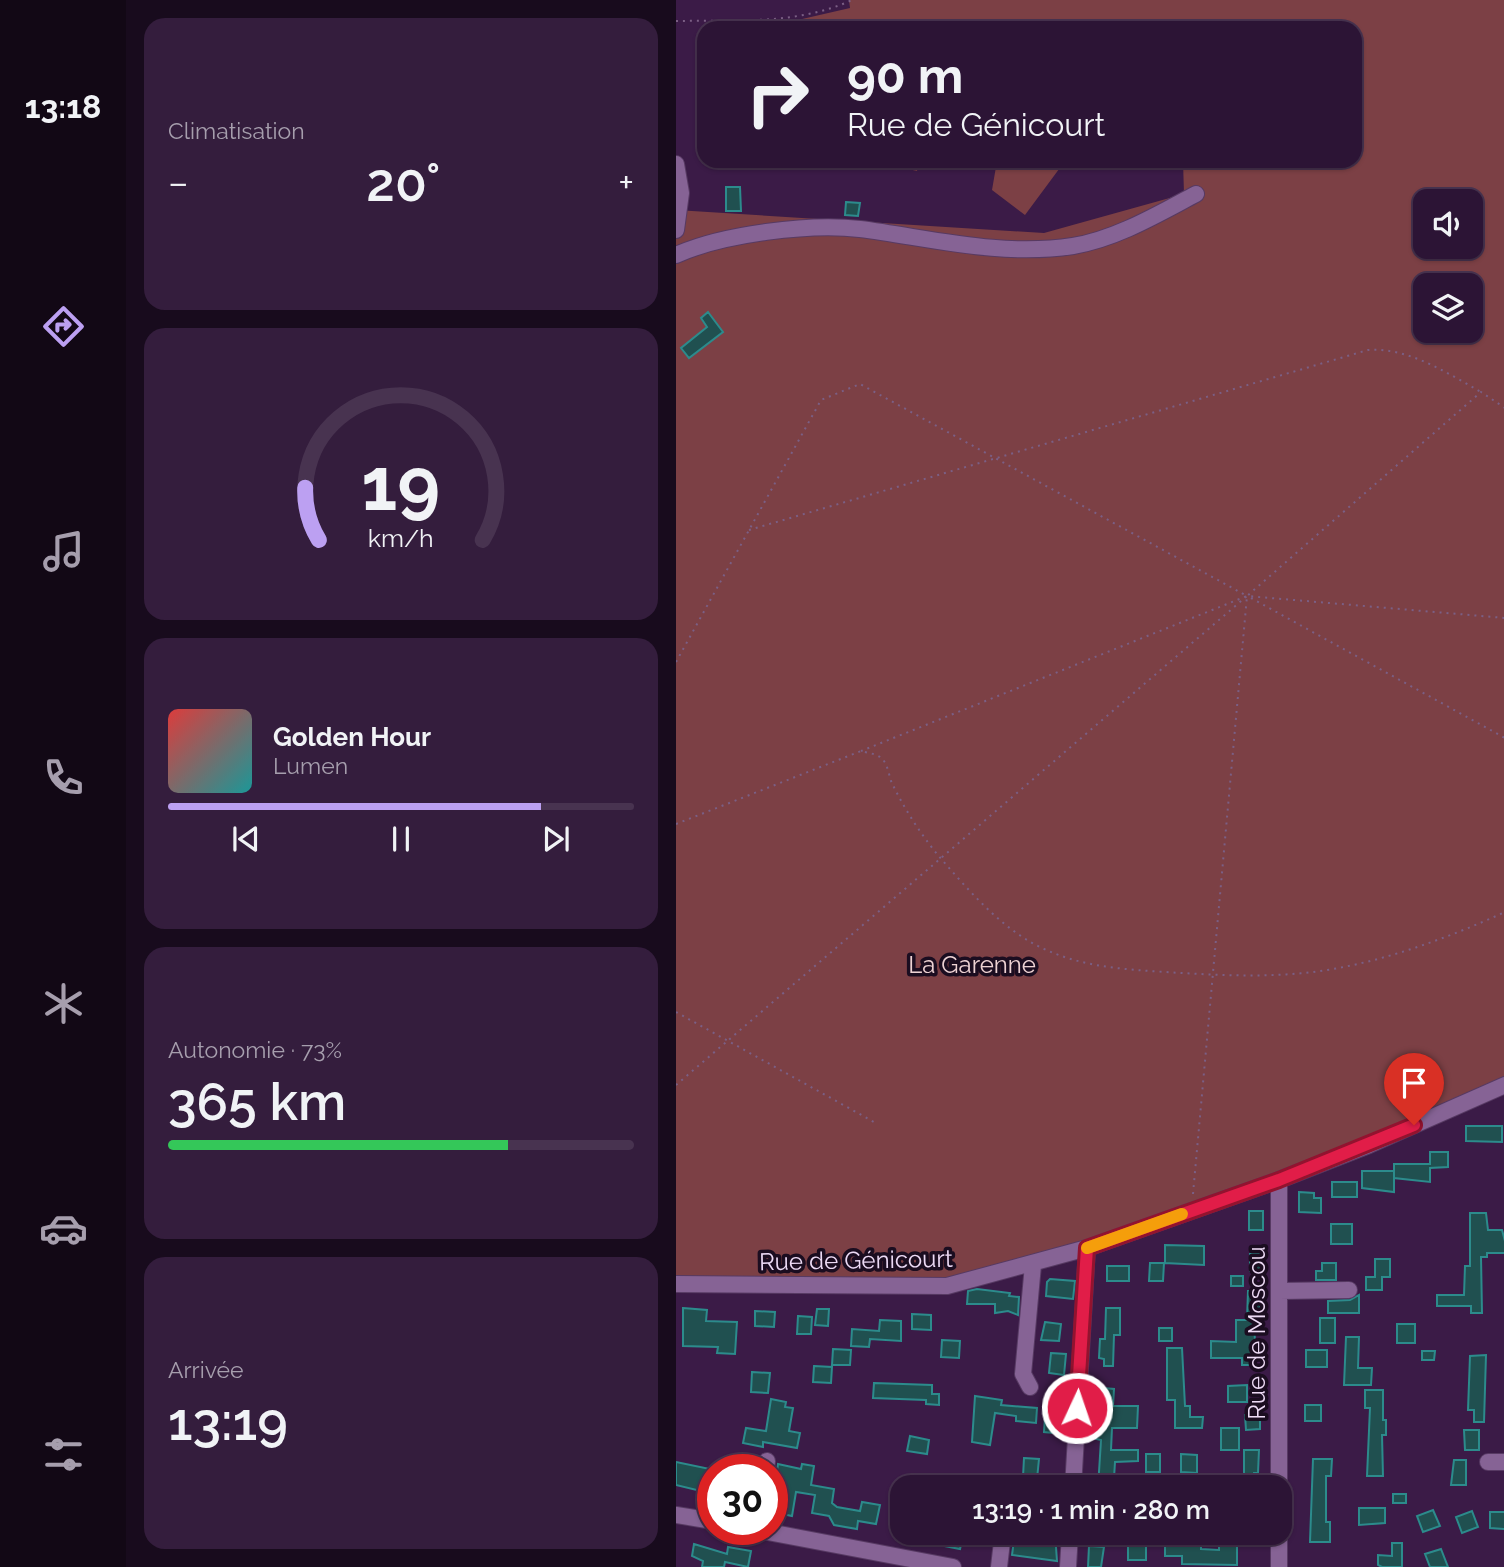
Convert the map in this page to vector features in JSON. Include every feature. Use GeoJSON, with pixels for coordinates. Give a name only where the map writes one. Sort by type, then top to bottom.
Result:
{"type":"FeatureCollection","features":[{"type":"Feature","properties":{"kind":"street"},"geometry":{"type":"LineString","coordinates":[[676,164],[681,193],[676,230]]}},
{"type":"Feature","properties":{"kind":"street"},"geometry":{"type":"LineString","coordinates":[[676,255],[751,234],[825,228],[857,229],[968,247],[1074,246],[1143,222],[1196,194]]}},
{"type":"Feature","properties":{"kind":"street","name":"Rue de Génicourt"},"geometry":{"type":"LineString","coordinates":[[676,1283],[947,1286],[1033,1265],[1087,1248],[1279,1180],[1369,1145],[1504,1085]]}},
{"type":"Feature","properties":{"kind":"street","name":"Rue de Moscou"},"geometry":{"type":"LineString","coordinates":[[1279,1180],[1279,1475]]}},
{"type":"Feature","properties":{"kind":"street"},"geometry":{"type":"LineString","coordinates":[[1074,1475],[1087,1248]]}},
{"type":"Feature","properties":{"kind":"street"},"geometry":{"type":"LineString","coordinates":[[1030,1387],[1023,1374],[1033,1265]]}},
{"type":"Feature","properties":{"kind":"street"},"geometry":{"type":"LineString","coordinates":[[1279,1291],[1349,1290]]}},
{"type":"Feature","properties":{"kind":"street"},"geometry":{"type":"LineString","coordinates":[[676,1515],[697,1518]]}},
{"type":"Feature","properties":{"kind":"street"},"geometry":{"type":"LineString","coordinates":[[788,1537],[858,1552],[951,1567]]}},
{"type":"Feature","properties":{"kind":"street"},"geometry":{"type":"LineString","coordinates":[[999,1567],[1002,1545]]}},
{"type":"Feature","properties":{"kind":"street"},"geometry":{"type":"LineString","coordinates":[[1068,1567],[1069,1545]]}},
{"type":"Feature","properties":{"kind":"street"},"geometry":{"type":"LineString","coordinates":[[1279,1545],[1279,1567]]}},
{"type":"Feature","properties":{"kind":"path"},"geometry":{"type":"LineString","coordinates":[[676,21],[781,19],[827,11],[852,0]]}},
{"type":"Feature","properties":{"kind":"path"},"geometry":{"type":"LineString","coordinates":[[748,530],[1368,350],[1387,348],[1405,354],[1481,392],[1504,408]]}},
{"type":"Feature","properties":{"kind":"path"},"geometry":{"type":"LineString","coordinates":[[676,662],[821,400],[860,384],[1504,738]]}},
{"type":"Feature","properties":{"kind":"path"},"geometry":{"type":"LineString","coordinates":[[676,1085],[1481,392]]}},
{"type":"Feature","properties":{"kind":"path"},"geometry":{"type":"LineString","coordinates":[[1192,1199],[1247,596]]}},
{"type":"Feature","properties":{"kind":"path"},"geometry":{"type":"LineString","coordinates":[[676,824],[1247,596],[1504,618]]}},
{"type":"Feature","properties":{"kind":"path"},"geometry":{"type":"LineString","coordinates":[[861,751],[884,761],[912,818],[940,858],[981,904],[1007,926],[1039,946],[1074,961],[1103,968],[1214,975],[1315,972],[1426,942],[1504,912]]}},
{"type":"Feature","properties":{"kind":"path"},"geometry":{"type":"LineString","coordinates":[[676,1012],[874,1122]]}},
{"type":"Feature","properties":{"kind":"green space","name":"La Garenne"},"geometry":{"type":"Polygon","coordinates":[[[849,0],[1504,0],[1504,1077],[1345,1148],[1087,1240],[948,1278],[676,1277],[676,210],[1044,233],[1184,194],[1183,168],[1362,168],[1362,21],[793,21],[850,8],[849,0]]]}},
{"type":"Feature","properties":{"kind":"green space"},"geometry":{"type":"Polygon","coordinates":[[[996,168],[1060,168],[1025,215],[992,190],[996,168]]]}},
{"type":"Feature","properties":{"kind":"building"},"geometry":{"type":"Polygon","coordinates":[[[726,187],[740,187],[741,211],[726,211],[726,187]]]}},
{"type":"Feature","properties":{"kind":"building"},"geometry":{"type":"Polygon","coordinates":[[[846,202],[860,203],[858,216],[845,215],[846,202]]]}},
{"type":"Feature","properties":{"kind":"building"},"geometry":{"type":"Polygon","coordinates":[[[708,312],[723,332],[689,358],[681,348],[707,327],[701,318],[708,312]]]}},
{"type":"Feature","properties":{"kind":"building"},"geometry":{"type":"Polygon","coordinates":[[[1466,1126],[1502,1126],[1502,1142],[1466,1141],[1466,1126]]]}},
{"type":"Feature","properties":{"kind":"building"},"geometry":{"type":"Polygon","coordinates":[[[1430,1152],[1448,1152],[1448,1167],[1430,1168],[1430,1182],[1394,1178],[1394,1164],[1430,1164],[1430,1152]]]}},
{"type":"Feature","properties":{"kind":"building"},"geometry":{"type":"Polygon","coordinates":[[[1362,1171],[1394,1171],[1394,1192],[1362,1188],[1362,1171]]]}},
{"type":"Feature","properties":{"kind":"building"},"geometry":{"type":"Polygon","coordinates":[[[1332,1182],[1357,1182],[1357,1197],[1332,1197],[1332,1182]]]}},
{"type":"Feature","properties":{"kind":"building"},"geometry":{"type":"Polygon","coordinates":[[[1299,1192],[1314,1193],[1314,1198],[1321,1198],[1321,1213],[1299,1212],[1299,1192]]]}},
{"type":"Feature","properties":{"kind":"building"},"geometry":{"type":"Polygon","coordinates":[[[1249,1211],[1263,1211],[1263,1230],[1249,1230],[1249,1211]]]}},
{"type":"Feature","properties":{"kind":"building"},"geometry":{"type":"Polygon","coordinates":[[[1470,1213],[1486,1213],[1488,1230],[1502,1230],[1505,1241],[1505,1253],[1487,1253],[1487,1257],[1481,1257],[1482,1313],[1471,1313],[1471,1306],[1437,1306],[1437,1295],[1464,1295],[1465,1266],[1470,1266],[1470,1213]]]}},
{"type":"Feature","properties":{"kind":"building"},"geometry":{"type":"Polygon","coordinates":[[[1331,1224],[1352,1224],[1352,1244],[1331,1244],[1331,1224]]]}},
{"type":"Feature","properties":{"kind":"building"},"geometry":{"type":"Polygon","coordinates":[[[1165,1245],[1204,1246],[1204,1265],[1165,1263],[1165,1245]]]}},
{"type":"Feature","properties":{"kind":"building"},"geometry":{"type":"Polygon","coordinates":[[[1250,1254],[1263,1254],[1263,1272],[1250,1271],[1250,1254]]]}},
{"type":"Feature","properties":{"kind":"building"},"geometry":{"type":"Polygon","coordinates":[[[1375,1259],[1390,1259],[1390,1277],[1382,1277],[1382,1290],[1366,1290],[1366,1277],[1375,1277],[1375,1259]]]}},
{"type":"Feature","properties":{"kind":"building"},"geometry":{"type":"Polygon","coordinates":[[[1150,1263],[1164,1263],[1163,1281],[1149,1281],[1150,1263]]]}},
{"type":"Feature","properties":{"kind":"building"},"geometry":{"type":"Polygon","coordinates":[[[1322,1263],[1336,1263],[1336,1280],[1316,1280],[1316,1271],[1322,1271],[1322,1263]]]}},
{"type":"Feature","properties":{"kind":"building"},"geometry":{"type":"Polygon","coordinates":[[[1107,1266],[1129,1266],[1129,1281],[1107,1281],[1107,1266]]]}},
{"type":"Feature","properties":{"kind":"building"},"geometry":{"type":"Polygon","coordinates":[[[1231,1276],[1243,1276],[1243,1286],[1231,1286],[1231,1276]]]}},
{"type":"Feature","properties":{"kind":"building"},"geometry":{"type":"Polygon","coordinates":[[[1050,1279],[1075,1281],[1073,1299],[1046,1296],[1047,1282],[1050,1279]]]}},
{"type":"Feature","properties":{"kind":"building"},"geometry":{"type":"Polygon","coordinates":[[[977,1289],[1010,1293],[1009,1296],[1019,1297],[1018,1315],[1008,1311],[995,1313],[995,1304],[967,1304],[968,1291],[977,1289]]]}},
{"type":"Feature","properties":{"kind":"building"},"geometry":{"type":"Polygon","coordinates":[[[1248,1291],[1261,1291],[1260,1320],[1247,1320],[1248,1291]]]}},
{"type":"Feature","properties":{"kind":"building"},"geometry":{"type":"Polygon","coordinates":[[[1359,1295],[1359,1313],[1328,1313],[1328,1301],[1350,1300],[1359,1295]]]}},
{"type":"Feature","properties":{"kind":"building"},"geometry":{"type":"Polygon","coordinates":[[[683,1308],[707,1310],[706,1321],[737,1322],[735,1354],[717,1353],[718,1347],[683,1346],[683,1308]]]}},
{"type":"Feature","properties":{"kind":"building"},"geometry":{"type":"Polygon","coordinates":[[[1106,1308],[1120,1308],[1120,1335],[1114,1335],[1113,1366],[1104,1366],[1104,1359],[1099,1358],[1100,1339],[1105,1339],[1106,1308]]]}},
{"type":"Feature","properties":{"kind":"building"},"geometry":{"type":"Polygon","coordinates":[[[817,1309],[829,1309],[828,1326],[815,1325],[817,1309]]]}},
{"type":"Feature","properties":{"kind":"building"},"geometry":{"type":"Polygon","coordinates":[[[755,1311],[775,1312],[774,1327],[755,1326],[755,1311]]]}},
{"type":"Feature","properties":{"kind":"building"},"geometry":{"type":"Polygon","coordinates":[[[912,1314],[931,1315],[931,1330],[912,1329],[912,1314]]]}},
{"type":"Feature","properties":{"kind":"building"},"geometry":{"type":"Polygon","coordinates":[[[798,1316],[812,1317],[811,1334],[797,1334],[798,1316]]]}},
{"type":"Feature","properties":{"kind":"building"},"geometry":{"type":"Polygon","coordinates":[[[1320,1318],[1335,1318],[1335,1343],[1320,1343],[1320,1318]]]}},
{"type":"Feature","properties":{"kind":"building"},"geometry":{"type":"Polygon","coordinates":[[[880,1320],[901,1321],[901,1341],[870,1339],[869,1347],[851,1346],[852,1329],[879,1331],[880,1320]]]}},
{"type":"Feature","properties":{"kind":"building"},"geometry":{"type":"Polygon","coordinates":[[[1236,1320],[1254,1320],[1256,1365],[1242,1365],[1242,1358],[1211,1358],[1211,1341],[1236,1342],[1236,1320]]]}},
{"type":"Feature","properties":{"kind":"building"},"geometry":{"type":"Polygon","coordinates":[[[1045,1322],[1061,1324],[1059,1341],[1041,1340],[1045,1322]]]}},
{"type":"Feature","properties":{"kind":"building"},"geometry":{"type":"Polygon","coordinates":[[[1397,1324],[1415,1324],[1415,1343],[1397,1343],[1397,1324]]]}},
{"type":"Feature","properties":{"kind":"building"},"geometry":{"type":"Polygon","coordinates":[[[1159,1328],[1172,1328],[1172,1341],[1159,1341],[1159,1328]]]}},
{"type":"Feature","properties":{"kind":"building"},"geometry":{"type":"Polygon","coordinates":[[[1346,1337],[1359,1337],[1358,1368],[1372,1368],[1371,1385],[1344,1385],[1346,1337]]]}},
{"type":"Feature","properties":{"kind":"building"},"geometry":{"type":"Polygon","coordinates":[[[942,1340],[960,1341],[959,1358],[941,1357],[942,1340]]]}},
{"type":"Feature","properties":{"kind":"building"},"geometry":{"type":"Polygon","coordinates":[[[1167,1348],[1182,1348],[1185,1406],[1190,1406],[1190,1417],[1203,1417],[1202,1428],[1175,1428],[1175,1400],[1167,1400],[1167,1348]]]}},
{"type":"Feature","properties":{"kind":"building"},"geometry":{"type":"Polygon","coordinates":[[[833,1349],[851,1350],[850,1365],[832,1365],[833,1349]]]}},
{"type":"Feature","properties":{"kind":"building"},"geometry":{"type":"Polygon","coordinates":[[[1306,1350],[1327,1350],[1327,1367],[1306,1367],[1306,1350]]]}},
{"type":"Feature","properties":{"kind":"building"},"geometry":{"type":"Polygon","coordinates":[[[1422,1351],[1435,1351],[1434,1360],[1422,1360],[1422,1351]]]}},
{"type":"Feature","properties":{"kind":"building"},"geometry":{"type":"Polygon","coordinates":[[[1051,1353],[1066,1354],[1064,1375],[1049,1373],[1051,1353]]]}},
{"type":"Feature","properties":{"kind":"building"},"geometry":{"type":"Polygon","coordinates":[[[1486,1355],[1484,1422],[1474,1422],[1474,1410],[1468,1410],[1470,1356],[1486,1355]]]}},
{"type":"Feature","properties":{"kind":"building"},"geometry":{"type":"Polygon","coordinates":[[[814,1366],[832,1367],[831,1383],[813,1382],[814,1366]]]}},
{"type":"Feature","properties":{"kind":"building"},"geometry":{"type":"Polygon","coordinates":[[[752,1372],[770,1373],[768,1393],[751,1392],[752,1372]]]}},
{"type":"Feature","properties":{"kind":"building"},"geometry":{"type":"Polygon","coordinates":[[[874,1383],[932,1385],[932,1394],[939,1394],[939,1405],[926,1404],[926,1400],[873,1398],[874,1383]]]}},
{"type":"Feature","properties":{"kind":"building"},"geometry":{"type":"Polygon","coordinates":[[[1247,1385],[1247,1402],[1228,1402],[1228,1386],[1247,1385]]]}},
{"type":"Feature","properties":{"kind":"building"},"geometry":{"type":"Polygon","coordinates":[[[1103,1388],[1114,1389],[1113,1406],[1138,1406],[1137,1428],[1112,1428],[1111,1450],[1138,1450],[1138,1461],[1115,1462],[1114,1475],[1099,1475],[1101,1440],[1096,1439],[1097,1417],[1101,1417],[1103,1388]]]}},
{"type":"Feature","properties":{"kind":"building"},"geometry":{"type":"Polygon","coordinates":[[[1365,1390],[1383,1390],[1386,1435],[1382,1435],[1383,1476],[1367,1476],[1370,1408],[1365,1408],[1365,1390]]]}},
{"type":"Feature","properties":{"kind":"building"},"geometry":{"type":"Polygon","coordinates":[[[975,1396],[1002,1400],[1001,1405],[1037,1408],[1036,1423],[1016,1421],[1016,1416],[995,1413],[990,1445],[972,1442],[975,1396]]]}},
{"type":"Feature","properties":{"kind":"building"},"geometry":{"type":"Polygon","coordinates":[[[771,1399],[786,1402],[785,1407],[793,1408],[789,1431],[800,1433],[797,1448],[763,1442],[763,1447],[743,1443],[746,1428],[766,1431],[771,1399]]]}},
{"type":"Feature","properties":{"kind":"building"},"geometry":{"type":"Polygon","coordinates":[[[1305,1405],[1321,1405],[1321,1421],[1305,1421],[1305,1405]]]}},
{"type":"Feature","properties":{"kind":"building"},"geometry":{"type":"Polygon","coordinates":[[[1245,1415],[1260,1415],[1260,1429],[1246,1430],[1245,1415]]]}},
{"type":"Feature","properties":{"kind":"building"},"geometry":{"type":"Polygon","coordinates":[[[1045,1417],[1065,1418],[1064,1434],[1044,1432],[1045,1417]]]}},
{"type":"Feature","properties":{"kind":"building"},"geometry":{"type":"Polygon","coordinates":[[[1221,1428],[1239,1428],[1239,1450],[1221,1450],[1221,1428]]]}},
{"type":"Feature","properties":{"kind":"building"},"geometry":{"type":"Polygon","coordinates":[[[1464,1430],[1479,1430],[1479,1450],[1465,1450],[1464,1430]]]}},
{"type":"Feature","properties":{"kind":"building"},"geometry":{"type":"Polygon","coordinates":[[[910,1436],[929,1440],[927,1454],[907,1451],[910,1436]]]}},
{"type":"Feature","properties":{"kind":"building"},"geometry":{"type":"Polygon","coordinates":[[[1244,1450],[1259,1450],[1258,1473],[1244,1475],[1244,1450]]]}},
{"type":"Feature","properties":{"kind":"building"},"geometry":{"type":"Polygon","coordinates":[[[1146,1454],[1160,1454],[1160,1472],[1146,1472],[1146,1454]]]}},
{"type":"Feature","properties":{"kind":"building"},"geometry":{"type":"Polygon","coordinates":[[[1181,1454],[1197,1455],[1197,1473],[1181,1472],[1181,1454]]]}},
{"type":"Feature","properties":{"kind":"building"},"geometry":{"type":"Polygon","coordinates":[[[1024,1458],[1039,1459],[1037,1475],[1023,1475],[1024,1458]]]}},
{"type":"Feature","properties":{"kind":"building"},"geometry":{"type":"Polygon","coordinates":[[[1313,1459],[1332,1459],[1331,1476],[1326,1476],[1326,1522],[1330,1522],[1330,1542],[1310,1542],[1313,1459]]]}},
{"type":"Feature","properties":{"kind":"building"},"geometry":{"type":"Polygon","coordinates":[[[1454,1460],[1466,1460],[1466,1485],[1451,1485],[1454,1460]]]}},
{"type":"Feature","properties":{"kind":"building"},"geometry":{"type":"Polygon","coordinates":[[[676,1462],[697,1466],[697,1490],[676,1485],[676,1462]]]}},
{"type":"Feature","properties":{"kind":"building"},"geometry":{"type":"Polygon","coordinates":[[[802,1464],[814,1466],[811,1485],[834,1489],[832,1503],[837,1507],[860,1511],[862,1502],[880,1505],[876,1524],[858,1521],[857,1529],[834,1525],[829,1516],[812,1513],[815,1495],[796,1492],[792,1516],[788,1515],[788,1466],[801,1469],[802,1464]]]}},
{"type":"Feature","properties":{"kind":"building"},"geometry":{"type":"Polygon","coordinates":[[[1393,1494],[1406,1494],[1406,1503],[1393,1503],[1393,1494]]]}},
{"type":"Feature","properties":{"kind":"building"},"geometry":{"type":"Polygon","coordinates":[[[1359,1508],[1385,1508],[1385,1523],[1359,1525],[1359,1508]]]}},
{"type":"Feature","properties":{"kind":"building"},"geometry":{"type":"Polygon","coordinates":[[[1433,1510],[1440,1526],[1423,1532],[1417,1516],[1433,1510]]]}},
{"type":"Feature","properties":{"kind":"building"},"geometry":{"type":"Polygon","coordinates":[[[1472,1511],[1478,1527],[1462,1533],[1456,1517],[1472,1511]]]}},
{"type":"Feature","properties":{"kind":"building"},"geometry":{"type":"Polygon","coordinates":[[[1490,1512],[1505,1512],[1505,1529],[1490,1528],[1490,1512]]]}},
{"type":"Feature","properties":{"kind":"building"},"geometry":{"type":"Polygon","coordinates":[[[1392,1543],[1402,1543],[1402,1567],[1378,1565],[1378,1555],[1392,1556],[1392,1543]]]}},
{"type":"Feature","properties":{"kind":"building"},"geometry":{"type":"Polygon","coordinates":[[[694,1544],[727,1554],[728,1547],[751,1551],[748,1567],[725,1562],[724,1567],[702,1567],[703,1561],[692,1556],[694,1544]]]}},
{"type":"Feature","properties":{"kind":"building"},"geometry":{"type":"Polygon","coordinates":[[[939,1545],[961,1545],[960,1549],[939,1545]]]}},
{"type":"Feature","properties":{"kind":"building"},"geometry":{"type":"Polygon","coordinates":[[[1013,1545],[1056,1545],[1057,1561],[1012,1555],[1013,1545]]]}},
{"type":"Feature","properties":{"kind":"building"},"geometry":{"type":"Polygon","coordinates":[[[1128,1545],[1146,1545],[1146,1560],[1128,1560],[1128,1545]]]}},
{"type":"Feature","properties":{"kind":"building"},"geometry":{"type":"Polygon","coordinates":[[[1146,1545],[1201,1545],[1201,1549],[1219,1550],[1219,1545],[1237,1545],[1237,1565],[1182,1564],[1182,1556],[1165,1556],[1165,1546],[1146,1545]]]}},
{"type":"Feature","properties":{"kind":"building"},"geometry":{"type":"Polygon","coordinates":[[[1089,1546],[1104,1547],[1101,1567],[1088,1567],[1089,1546]]]}},
{"type":"Feature","properties":{"kind":"building"},"geometry":{"type":"Polygon","coordinates":[[[1441,1549],[1448,1567],[1430,1567],[1425,1554],[1441,1549]]]}},
{"type":"Feature","properties":{"kind":"slow traffic"},"geometry":{"type":"LineString","coordinates":[[1087,1248],[1182,1214]]}},
{"type":"Feature","properties":{"kind":"route"},"geometry":{"type":"LineString","coordinates":[[1077,1408],[1087,1248],[1279,1180],[1414,1125]]}}]}
